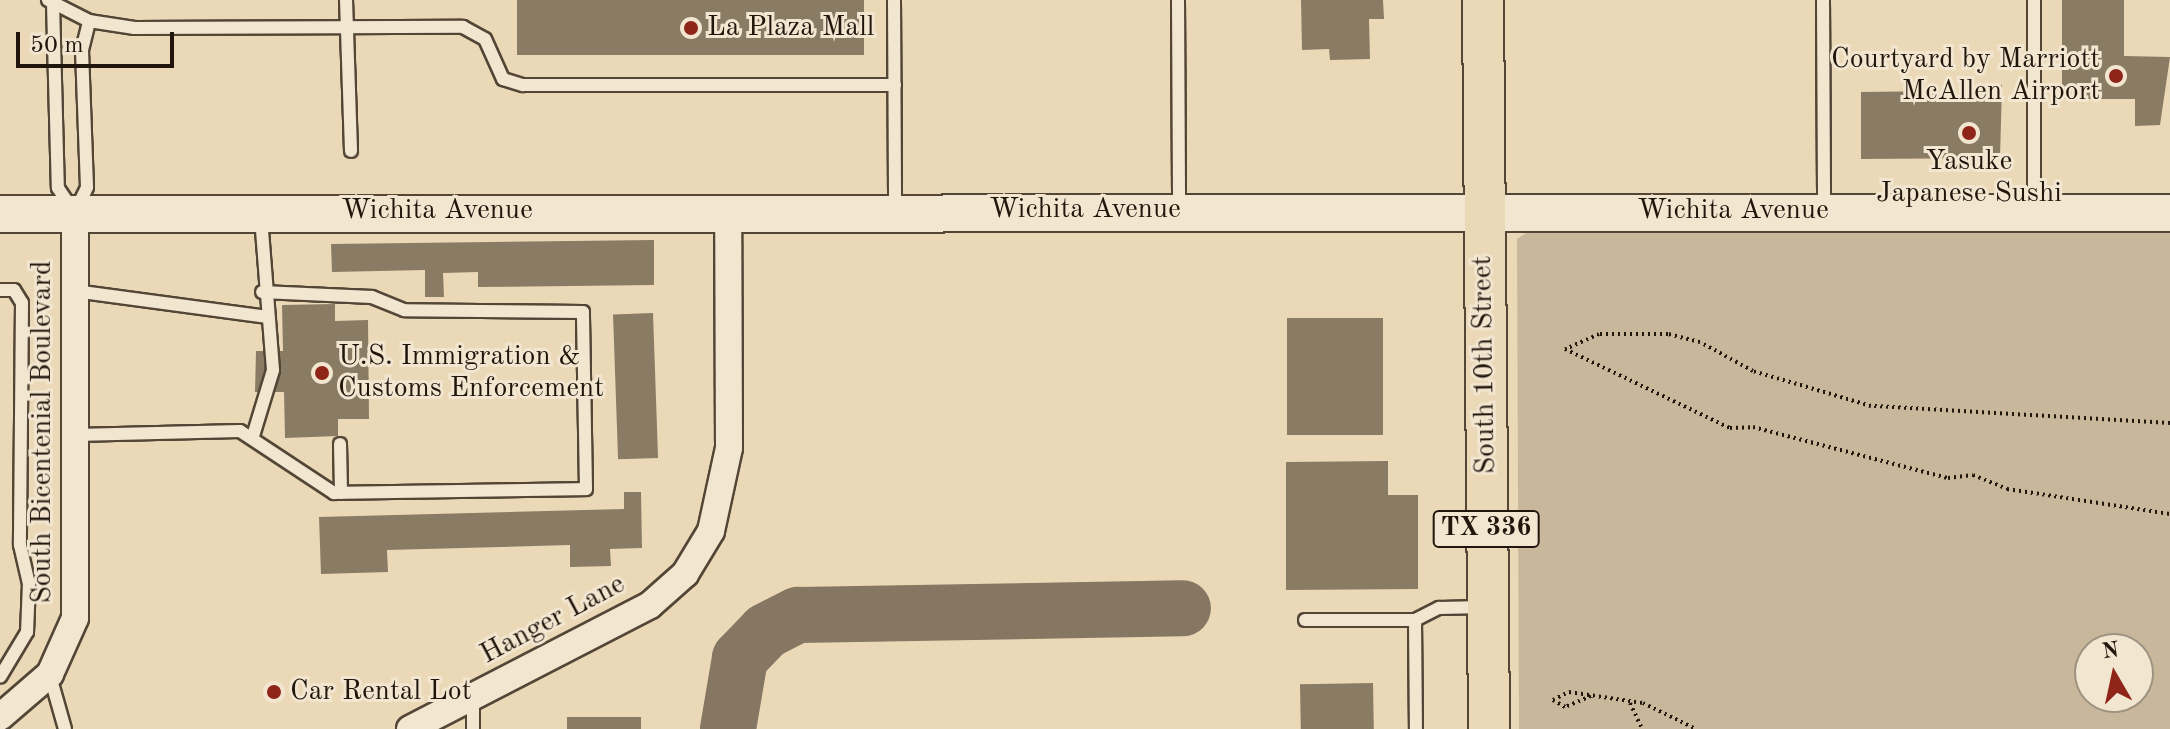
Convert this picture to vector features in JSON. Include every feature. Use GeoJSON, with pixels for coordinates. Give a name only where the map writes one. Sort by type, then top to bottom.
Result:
{"type":"FeatureCollection","features":[{"type":"Feature","properties":{"kind":"main road","name":"South 10th Street"},"geometry":{"type":"LineString","coordinates":[[1483,0],[1489,729]]}},
{"type":"Feature","properties":{"kind":"main road","name":"Wichita Avenue"},"geometry":{"type":"LineString","coordinates":[[0,214],[728,209],[2170,213]]}},
{"type":"Feature","properties":{"kind":"street","name":"Hanger Lane"},"geometry":{"type":"LineString","coordinates":[[410,729],[650,605],[685,574],[711,531],[729,448],[728,209]]}},
{"type":"Feature","properties":{"kind":"street","name":"South Bicentenial Boulevard"},"geometry":{"type":"LineString","coordinates":[[0,717],[50,674],[75,618],[75,213]]}},
{"type":"Feature","properties":{"kind":"lane"},"geometry":{"type":"LineString","coordinates":[[346,0],[351,151]]}},
{"type":"Feature","properties":{"kind":"lane"},"geometry":{"type":"LineString","coordinates":[[894,0],[895,209]]}},
{"type":"Feature","properties":{"kind":"lane"},"geometry":{"type":"LineString","coordinates":[[1178,0],[1179,210]]}},
{"type":"Feature","properties":{"kind":"lane"},"geometry":{"type":"LineString","coordinates":[[1823,0],[1824,211]]}},
{"type":"Feature","properties":{"kind":"lane"},"geometry":{"type":"LineString","coordinates":[[2034,0],[2035,212]]}},
{"type":"Feature","properties":{"kind":"lane"},"geometry":{"type":"LineString","coordinates":[[75,213],[58,188],[51,1],[89,21],[134,28],[347,24],[473,29],[485,39],[496,71],[523,85],[895,85]]}},
{"type":"Feature","properties":{"kind":"lane"},"geometry":{"type":"LineString","coordinates":[[75,213],[87,187],[82,50],[89,21]]}},
{"type":"Feature","properties":{"kind":"lane"},"geometry":{"type":"LineString","coordinates":[[253,436],[273,370],[262,292],[260,212]]}},
{"type":"Feature","properties":{"kind":"lane"},"geometry":{"type":"LineString","coordinates":[[0,290],[14,290],[22,303],[20,545],[29,583],[27,632],[0,677]]}},
{"type":"Feature","properties":{"kind":"lane"},"geometry":{"type":"LineString","coordinates":[[75,291],[267,317]]}},
{"type":"Feature","properties":{"kind":"lane"},"geometry":{"type":"LineString","coordinates":[[75,435],[228,429],[253,436],[314,485],[341,493],[586,489],[583,312],[404,310],[372,297],[262,292]]}},
{"type":"Feature","properties":{"kind":"lane"},"geometry":{"type":"LineString","coordinates":[[340,444],[341,493]]}},
{"type":"Feature","properties":{"kind":"lane"},"geometry":{"type":"LineString","coordinates":[[1305,620],[1415,620],[1439,608],[1487,606]]}},
{"type":"Feature","properties":{"kind":"lane"},"geometry":{"type":"LineString","coordinates":[[1415,620],[1416,729]]}},
{"type":"Feature","properties":{"kind":"lane"},"geometry":{"type":"LineString","coordinates":[[50,674],[65,729]]}},
{"type":"Feature","properties":{"kind":"lane"},"geometry":{"type":"LineString","coordinates":[[473,698],[473,729]]}},
{"type":"Feature","properties":{"kind":"path"},"geometry":{"type":"LineString","coordinates":[[2170,423],[1855,403],[1668,334],[1599,334],[1565,349],[1730,428],[1753,427],[1923,473],[1973,475],[2007,489],[2170,514]]}},
{"type":"Feature","properties":{"kind":"path"},"geometry":{"type":"LineString","coordinates":[[1591,696],[1565,707],[1553,700],[1560,692],[1591,696],[1630,703],[1696,729]]}},
{"type":"Feature","properties":{"kind":"path"},"geometry":{"type":"LineString","coordinates":[[1630,703],[1642,729]]}},
{"type":"Feature","properties":{"kind":"shaded area"},"geometry":{"type":"Polygon","coordinates":[[[2170,229],[2170,729],[1519,729],[1517,239],[1529,231],[2170,229]]]}},
{"type":"Feature","properties":{"kind":"building","name":"La Plaza Mall"},"geometry":{"type":"Polygon","coordinates":[[[517,0],[864,0],[864,55],[517,55],[517,0]]]}},
{"type":"Feature","properties":{"kind":"building"},"geometry":{"type":"Polygon","coordinates":[[[1301,0],[1383,0],[1384,19],[1369,19],[1370,59],[1330,60],[1329,49],[1302,50],[1301,0]]]}},
{"type":"Feature","properties":{"kind":"building","name":"Courtyard by Marriott McAllen Airport"},"geometry":{"type":"Polygon","coordinates":[[[2062,0],[2124,0],[2124,56],[2170,57],[2160,125],[2135,126],[2135,99],[2062,99],[2062,0]]]}},
{"type":"Feature","properties":{"kind":"building"},"geometry":{"type":"Polygon","coordinates":[[[1979,85],[2002,85],[2000,158],[1861,159],[1861,92],[1938,91],[1938,100],[1980,100],[1979,85]]]}},
{"type":"Feature","properties":{"kind":"building"},"geometry":{"type":"Polygon","coordinates":[[[654,240],[654,285],[478,287],[478,272],[443,273],[444,297],[425,297],[425,270],[332,272],[331,244],[654,240]]]}},
{"type":"Feature","properties":{"kind":"building"},"geometry":{"type":"Polygon","coordinates":[[[335,304],[335,321],[368,320],[369,419],[338,419],[338,436],[285,438],[284,392],[255,392],[256,351],[283,351],[282,305],[335,304]]]}},
{"type":"Feature","properties":{"kind":"building"},"geometry":{"type":"Polygon","coordinates":[[[653,313],[658,458],[618,459],[613,314],[653,313]]]}},
{"type":"Feature","properties":{"kind":"building"},"geometry":{"type":"Polygon","coordinates":[[[1287,318],[1383,318],[1383,435],[1287,435],[1287,318]]]}},
{"type":"Feature","properties":{"kind":"building"},"geometry":{"type":"Polygon","coordinates":[[[1388,461],[1388,495],[1418,495],[1418,589],[1286,590],[1286,462],[1388,461]]]}},
{"type":"Feature","properties":{"kind":"building"},"geometry":{"type":"Polygon","coordinates":[[[624,492],[641,492],[642,548],[610,549],[611,566],[570,567],[570,545],[387,550],[388,572],[321,574],[319,517],[624,509],[624,492]]]}},
{"type":"Feature","properties":{"kind":"building"},"geometry":{"type":"Polygon","coordinates":[[[1373,683],[1374,729],[1301,729],[1300,684],[1373,683]]]}},
{"type":"Feature","properties":{"kind":"building"},"geometry":{"type":"Polygon","coordinates":[[[567,717],[641,717],[641,729],[567,729],[567,717]]]}},
{"type":"Feature","properties":{"kind":"taxiway"},"geometry":{"type":"LineString","coordinates":[[728,729],[740,658],[766,631],[798,615],[1183,608]]}},
{"type":"Feature","properties":{"kind":"place","name":"La Plaza Mall"},"geometry":{"type":"Point","coordinates":[691,28]}},
{"type":"Feature","properties":{"kind":"place","name":"Courtyard by Marriott McAllen Airport"},"geometry":{"type":"Point","coordinates":[2116,76]}},
{"type":"Feature","properties":{"kind":"place","name":"Yasuke Japanese Sushi"},"geometry":{"type":"Point","coordinates":[1969,133]}},
{"type":"Feature","properties":{"kind":"place","name":"U.S. Immigration & Customs Enforcement"},"geometry":{"type":"Point","coordinates":[322,373]}},
{"type":"Feature","properties":{"kind":"place","name":"Car Rental Lot"},"geometry":{"type":"Point","coordinates":[274,692]}}]}
